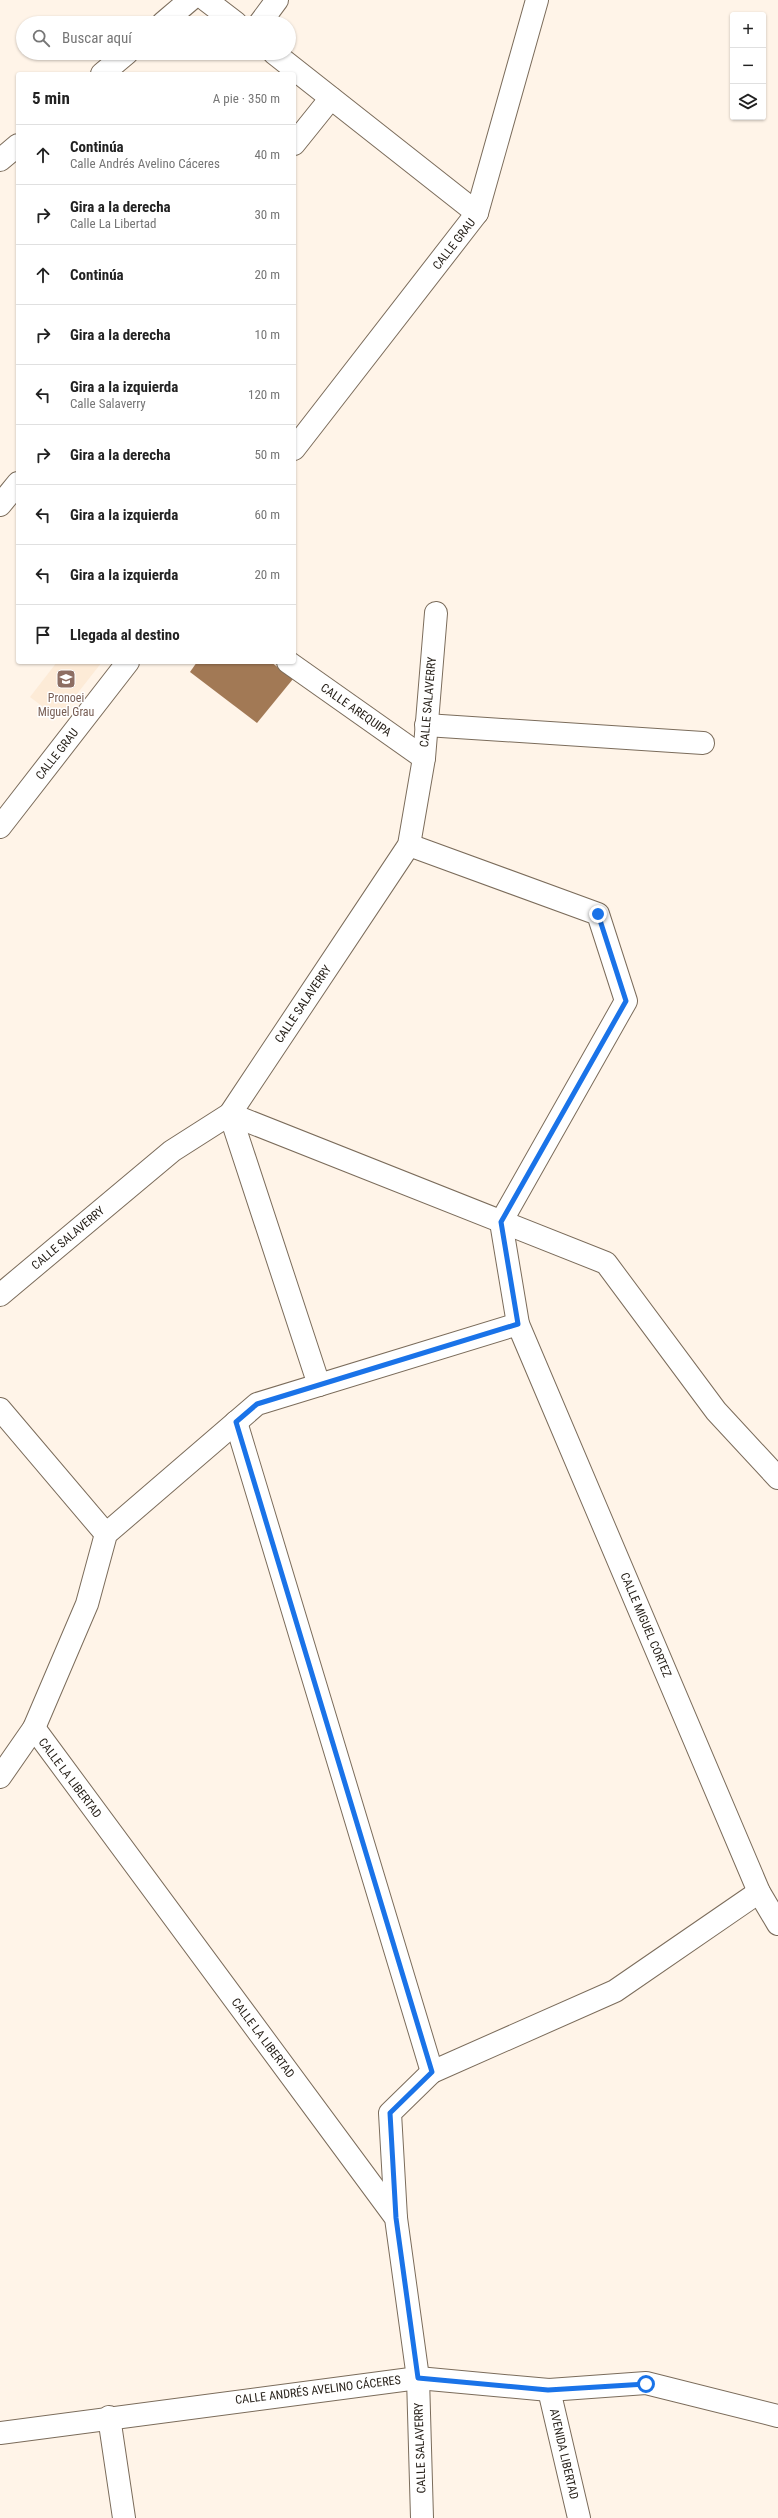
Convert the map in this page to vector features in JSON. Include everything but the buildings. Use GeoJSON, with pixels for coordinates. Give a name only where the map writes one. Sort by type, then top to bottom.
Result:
{"type":"FeatureCollection","features":[{"type":"Feature","properties":{"kind":"street"},"geometry":{"type":"LineString","coordinates":[[171,16],[190,0]]}},
{"type":"Feature","properties":{"kind":"street"},"geometry":{"type":"LineString","coordinates":[[206,0],[227,16]]}},
{"type":"Feature","properties":{"kind":"street"},"geometry":{"type":"LineString","coordinates":[[265,16],[277,0]]}},
{"type":"Feature","properties":{"kind":"street","name":"CALLE GRAU"},"geometry":{"type":"LineString","coordinates":[[296,446],[477,213],[537,0]]}},
{"type":"Feature","properties":{"kind":"street"},"geometry":{"type":"LineString","coordinates":[[104,72],[119,60]]}},
{"type":"Feature","properties":{"kind":"street"},"geometry":{"type":"LineString","coordinates":[[283,60],[477,213]]}},
{"type":"Feature","properties":{"kind":"street"},"geometry":{"type":"LineString","coordinates":[[296,142],[331,98]]}},
{"type":"Feature","properties":{"kind":"street"},"geometry":{"type":"LineString","coordinates":[[0,160],[16,147]]}},
{"type":"Feature","properties":{"kind":"street"},"geometry":{"type":"LineString","coordinates":[[0,505],[16,485]]}},
{"type":"Feature","properties":{"kind":"street","name":"CALLE SALAVERRY"},"geometry":{"type":"LineString","coordinates":[[0,1295],[172,1151],[230,1114],[409,845],[424,758],[436,613]]}},
{"type":"Feature","properties":{"kind":"street","name":"CALLE GRAU"},"geometry":{"type":"LineString","coordinates":[[0,827],[126,664]]}},
{"type":"Feature","properties":{"kind":"street","name":"CALLE AREQUIPA"},"geometry":{"type":"LineString","coordinates":[[291,664],[424,758]]}},
{"type":"Feature","properties":{"kind":"street"},"geometry":{"type":"LineString","coordinates":[[426,725],[703,743]]}},
{"type":"Feature","properties":{"kind":"street"},"geometry":{"type":"LineString","coordinates":[[409,845],[598,914],[626,1001],[501,1222]]}},
{"type":"Feature","properties":{"kind":"street"},"geometry":{"type":"LineString","coordinates":[[230,1114],[606,1263],[716,1411],[778,1478]]}},
{"type":"Feature","properties":{"kind":"street"},"geometry":{"type":"LineString","coordinates":[[230,1114],[319,1385]]}},
{"type":"Feature","properties":{"kind":"street","name":"CALLE MIGUEL CORTEZ"},"geometry":{"type":"LineString","coordinates":[[501,1222],[518,1324],[759,1892],[778,1924]]}},
{"type":"Feature","properties":{"kind":"street"},"geometry":{"type":"LineString","coordinates":[[0,1777],[34,1728],[87,1604],[106,1534],[257,1404],[518,1324]]}},
{"type":"Feature","properties":{"kind":"street"},"geometry":{"type":"LineString","coordinates":[[0,1409],[106,1534]]}},
{"type":"Feature","properties":{"kind":"street"},"geometry":{"type":"LineString","coordinates":[[236,1422],[432,2072]]}},
{"type":"Feature","properties":{"kind":"street","name":"CALLE LA LIBERTAD"},"geometry":{"type":"LineString","coordinates":[[34,1728],[396,2218],[418,2378]]}},
{"type":"Feature","properties":{"kind":"street"},"geometry":{"type":"LineString","coordinates":[[396,2218],[390,2113],[432,2072],[615,1991],[759,1892]]}},
{"type":"Feature","properties":{"kind":"street","name":"CALLE SALAVERRY"},"geometry":{"type":"LineString","coordinates":[[418,2378],[422,2518]]}},
{"type":"Feature","properties":{"kind":"street","name":"CALLE ANDRÉS AVELINO CÁCERES"},"geometry":{"type":"LineString","coordinates":[[0,2433],[109,2417],[418,2378],[548,2390],[646,2384],[778,2416]]}},
{"type":"Feature","properties":{"kind":"street","name":"AVENIDA LIBERTAD"},"geometry":{"type":"LineString","coordinates":[[548,2390],[578,2518]]}},
{"type":"Feature","properties":{"kind":"street"},"geometry":{"type":"LineString","coordinates":[[109,2417],[124,2518]]}},
{"type":"Feature","properties":{"kind":"shaded area","name":"Pronoei Miguel Grau"},"geometry":{"type":"Polygon","coordinates":[[[55,664],[100,664],[58,718],[30,697],[55,664]]]}},
{"type":"Feature","properties":{"kind":"place","name":"Pronoei Miguel Grau"},"geometry":{"type":"Point","coordinates":[66,679]}},
{"type":"Feature","properties":{"kind":"route"},"geometry":{"type":"LineString","coordinates":[[598,914],[626,1001],[501,1222],[518,1324],[257,1404],[236,1422],[432,2072],[390,2113],[396,2218],[418,2378],[548,2390],[646,2384]]}}]}
